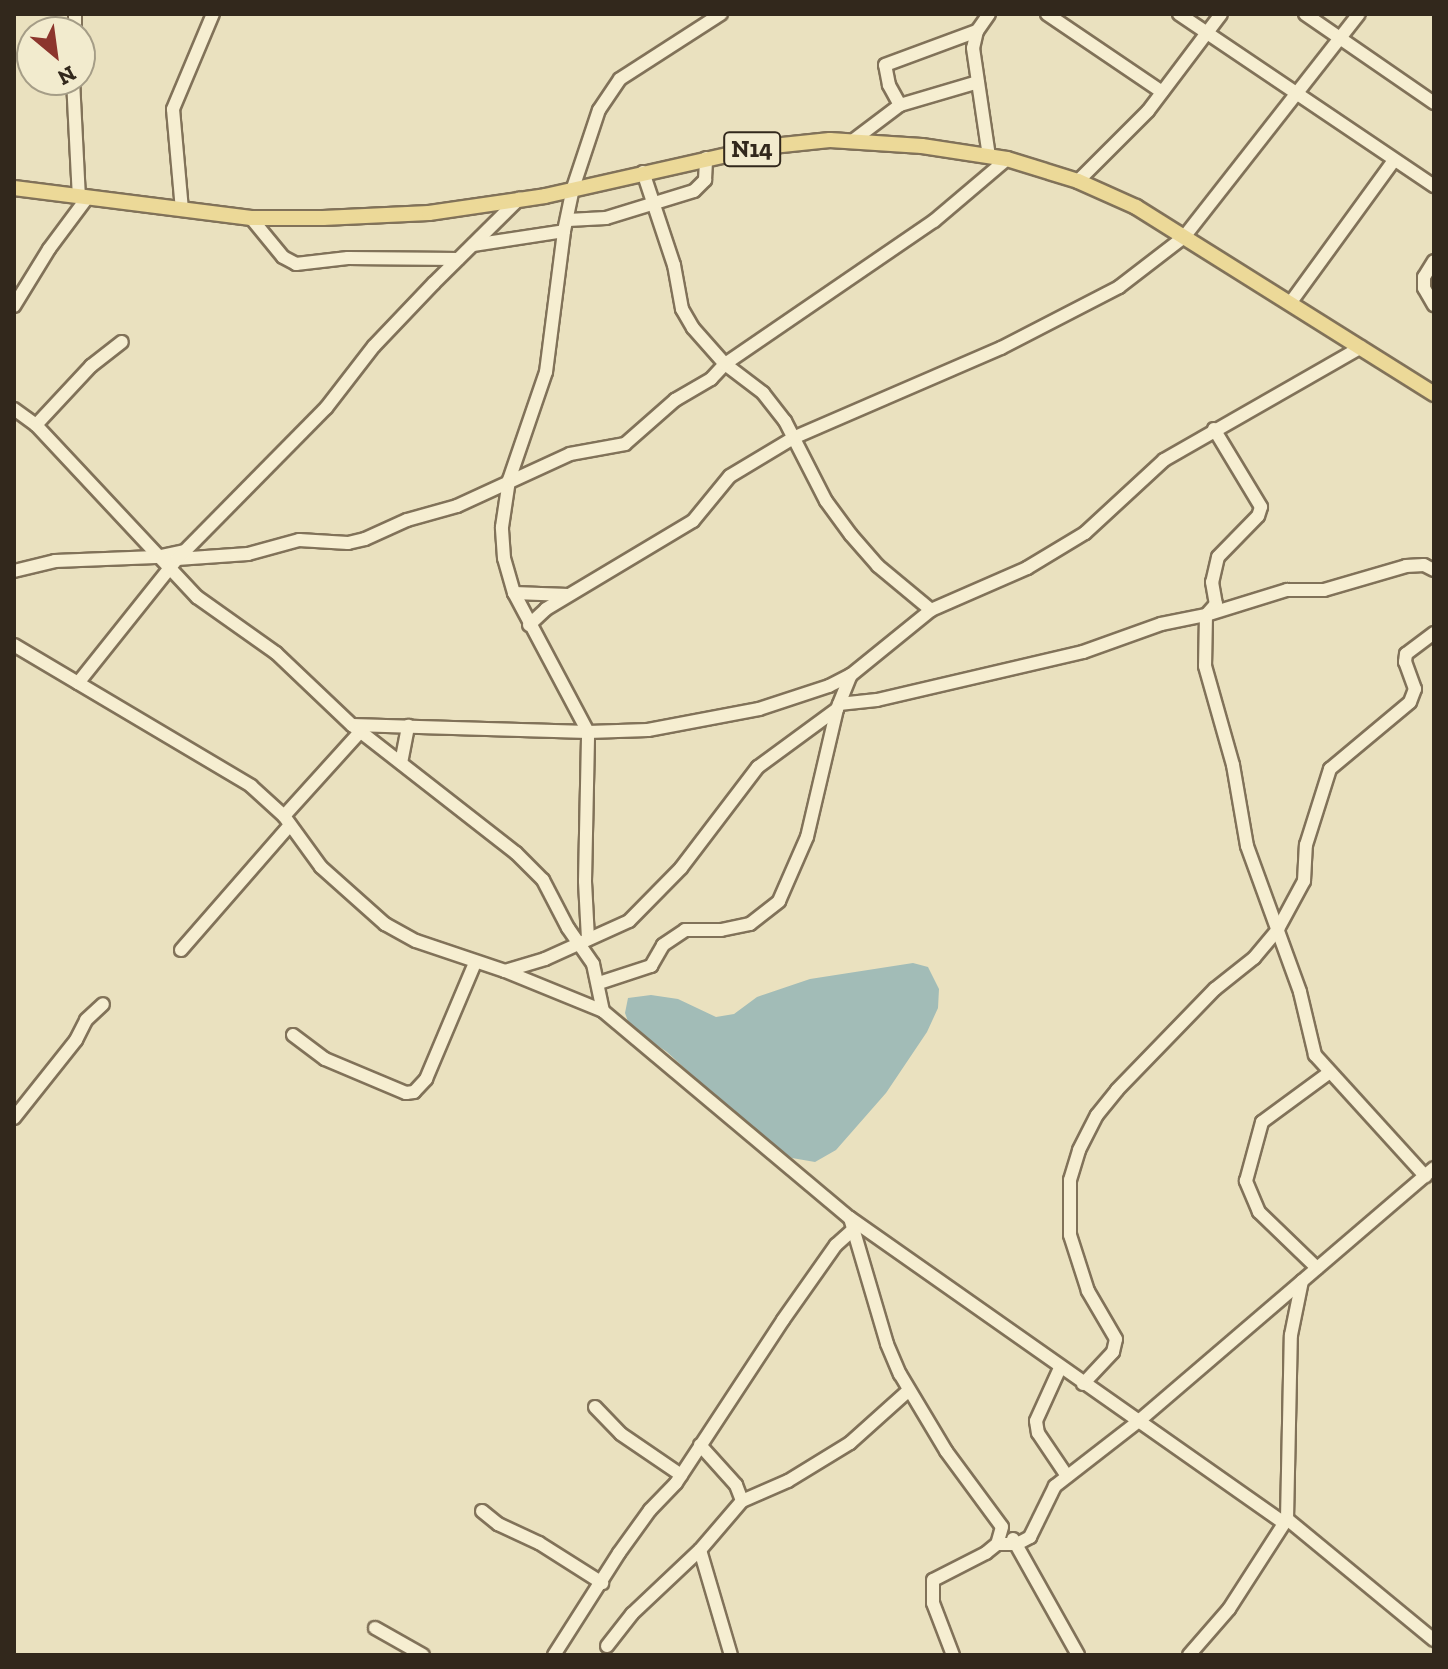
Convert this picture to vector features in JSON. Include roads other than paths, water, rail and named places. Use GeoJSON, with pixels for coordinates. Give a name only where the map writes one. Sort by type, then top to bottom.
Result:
{"type":"FeatureCollection","features":[{"type":"Feature","properties":{"kind":"main road","name":"N14"},"geometry":{"type":"LineString","coordinates":[[14,188],[251,218],[429,213],[519,199],[763,147],[851,142],[922,146],[1007,159],[1078,181],[1136,207],[1434,394]]}},
{"type":"Feature","properties":{"kind":"street"},"geometry":{"type":"LineString","coordinates":[[182,210],[173,109],[213,14]]}},
{"type":"Feature","properties":{"kind":"street"},"geometry":{"type":"LineString","coordinates":[[603,1011],[599,983],[583,941],[588,732],[568,688],[529,625],[514,593],[504,558],[502,527],[509,480],[546,372],[573,188],[608,93],[620,79],[721,14]]}},
{"type":"Feature","properties":{"kind":"street"},"geometry":{"type":"LineString","coordinates":[[989,14],[977,31],[973,48],[989,156]]}},
{"type":"Feature","properties":{"kind":"street"},"geometry":{"type":"LineString","coordinates":[[1047,14],[1162,92]]}},
{"type":"Feature","properties":{"kind":"street"},"geometry":{"type":"LineString","coordinates":[[1179,14],[1434,186]]}},
{"type":"Feature","properties":{"kind":"street"},"geometry":{"type":"LineString","coordinates":[[1078,181],[1162,92],[1221,14]]}},
{"type":"Feature","properties":{"kind":"street"},"geometry":{"type":"LineString","coordinates":[[1305,14],[1434,103]]}},
{"type":"Feature","properties":{"kind":"street"},"geometry":{"type":"LineString","coordinates":[[529,625],[568,595],[693,521],[730,476],[795,437],[1065,316],[1119,287],[1184,237],[1359,14]]}},
{"type":"Feature","properties":{"kind":"street"},"geometry":{"type":"LineString","coordinates":[[900,105],[889,85],[885,65],[977,31]]}},
{"type":"Feature","properties":{"kind":"street"},"geometry":{"type":"LineString","coordinates":[[851,142],[900,105],[978,82]]}},
{"type":"Feature","properties":{"kind":"street"},"geometry":{"type":"LineString","coordinates":[[14,306],[83,198],[74,96]]}},
{"type":"Feature","properties":{"kind":"street"},"geometry":{"type":"LineString","coordinates":[[473,245],[592,220],[701,187],[708,171],[706,158]]}},
{"type":"Feature","properties":{"kind":"street"},"geometry":{"type":"LineString","coordinates":[[14,571],[55,561],[156,557],[177,560],[248,554],[299,540],[356,541],[407,520],[457,506],[570,454],[625,444],[667,407],[711,379],[725,364],[922,230],[1007,159]]}},
{"type":"Feature","properties":{"kind":"street"},"geometry":{"type":"LineString","coordinates":[[1291,302],[1394,160]]}},
{"type":"Feature","properties":{"kind":"street"},"geometry":{"type":"LineString","coordinates":[[643,172],[650,203],[674,265],[682,309],[693,328],[725,364],[763,393],[795,437],[826,501],[851,535],[878,566],[931,610]]}},
{"type":"Feature","properties":{"kind":"street"},"geometry":{"type":"LineString","coordinates":[[78,683],[177,560],[326,408],[374,346],[519,199]]}},
{"type":"Feature","properties":{"kind":"street"},"geometry":{"type":"LineString","coordinates":[[251,218],[283,257],[296,264],[348,258],[458,259]]}},
{"type":"Feature","properties":{"kind":"street"},"geometry":{"type":"LineString","coordinates":[[1434,261],[1424,277],[1424,288],[1434,305]]}},
{"type":"Feature","properties":{"kind":"street"},"geometry":{"type":"LineString","coordinates":[[36,425],[91,366],[122,342]]}},
{"type":"Feature","properties":{"kind":"street"},"geometry":{"type":"LineString","coordinates":[[356,728],[408,726],[588,732],[648,730],[745,712],[829,686],[851,675],[931,610],[1027,568],[1085,533],[1164,460],[1361,347]]}},
{"type":"Feature","properties":{"kind":"street"},"geometry":{"type":"LineString","coordinates":[[14,409],[36,425],[156,557],[177,560]]}},
{"type":"Feature","properties":{"kind":"street"},"geometry":{"type":"LineString","coordinates":[[953,1655],[933,1603],[933,1580],[997,1544],[1017,1544],[1030,1537],[1055,1486],[1140,1420],[1430,1172],[1315,1055],[1300,992],[1247,846],[1233,765],[1205,666],[1206,615],[1216,604],[1212,582],[1218,557],[1258,516],[1261,507],[1214,429]]}},
{"type":"Feature","properties":{"kind":"street"},"geometry":{"type":"LineString","coordinates":[[177,560],[197,597],[276,653],[356,728],[516,853],[543,880],[568,928],[583,941]]}},
{"type":"Feature","properties":{"kind":"street"},"geometry":{"type":"LineString","coordinates":[[505,971],[551,956],[629,921],[642,911],[681,868],[769,755],[799,740],[838,706],[877,700],[1083,652],[1161,624],[1206,615],[1287,590],[1324,590],[1406,566],[1424,565],[1434,570]]}},
{"type":"Feature","properties":{"kind":"street"},"geometry":{"type":"LineString","coordinates":[[514,593],[568,595]]}},
{"type":"Feature","properties":{"kind":"street"},"geometry":{"type":"LineString","coordinates":[[1083,1384],[1113,1352],[1116,1339],[1088,1291],[1070,1235],[1070,1180],[1079,1150],[1097,1115],[1117,1090],[1215,989],[1254,958],[1278,929],[1304,881],[1306,845],[1330,769],[1410,702],[1415,689],[1405,662],[1406,654],[1434,633]]}},
{"type":"Feature","properties":{"kind":"street"},"geometry":{"type":"LineString","coordinates":[[14,645],[196,750],[251,786],[287,820],[321,867],[385,924],[416,941],[505,971],[603,1011],[852,1224],[1286,1521],[1434,1640]]}},
{"type":"Feature","properties":{"kind":"street"},"geometry":{"type":"LineString","coordinates":[[599,983],[651,966],[663,945],[685,930],[721,930],[750,924],[779,901],[807,837],[838,706],[851,675]]}},
{"type":"Feature","properties":{"kind":"street"},"geometry":{"type":"LineString","coordinates":[[401,763],[408,726]]}},
{"type":"Feature","properties":{"kind":"street"},"geometry":{"type":"LineString","coordinates":[[181,950],[287,820],[356,728]]}},
{"type":"Feature","properties":{"kind":"street"},"geometry":{"type":"LineString","coordinates":[[540,986],[539,970],[568,928]]}},
{"type":"Feature","properties":{"kind":"street"},"geometry":{"type":"LineString","coordinates":[[293,1035],[325,1059],[406,1093],[414,1092],[426,1079],[475,963]]}},
{"type":"Feature","properties":{"kind":"street"},"geometry":{"type":"LineString","coordinates":[[14,1118],[76,1040],[86,1020],[103,1004]]}},
{"type":"Feature","properties":{"kind":"street"},"geometry":{"type":"LineString","coordinates":[[1317,1268],[1259,1212],[1246,1181],[1262,1122],[1330,1072]]}},
{"type":"Feature","properties":{"kind":"street"},"geometry":{"type":"LineString","coordinates":[[852,1224],[887,1344],[909,1390],[946,1451],[1017,1544],[1078,1655]]}},
{"type":"Feature","properties":{"kind":"street"},"geometry":{"type":"LineString","coordinates":[[554,1655],[650,1510],[681,1475],[852,1224]]}},
{"type":"Feature","properties":{"kind":"street"},"geometry":{"type":"LineString","coordinates":[[1189,1655],[1229,1609],[1286,1521],[1291,1335],[1302,1281]]}},
{"type":"Feature","properties":{"kind":"street"},"geometry":{"type":"LineString","coordinates":[[1060,1368],[1036,1421],[1038,1433],[1067,1476]]}},
{"type":"Feature","properties":{"kind":"street"},"geometry":{"type":"LineString","coordinates":[[607,1646],[632,1614],[700,1550],[742,1501],[788,1481],[850,1443],[909,1390]]}},
{"type":"Feature","properties":{"kind":"street"},"geometry":{"type":"LineString","coordinates":[[595,1407],[621,1434],[681,1475]]}},
{"type":"Feature","properties":{"kind":"street"},"geometry":{"type":"LineString","coordinates":[[700,1445],[727,1474],[742,1501]]}},
{"type":"Feature","properties":{"kind":"street"},"geometry":{"type":"LineString","coordinates":[[482,1511],[498,1524],[539,1543],[602,1583]]}},
{"type":"Feature","properties":{"kind":"street"},"geometry":{"type":"LineString","coordinates":[[997,1544],[1002,1527]]}},
{"type":"Feature","properties":{"kind":"street"},"geometry":{"type":"LineString","coordinates":[[700,1550],[731,1655]]}},
{"type":"Feature","properties":{"kind":"street"},"geometry":{"type":"LineString","coordinates":[[375,1628],[423,1655]]}},
{"type":"Feature","properties":{"kind":"water"},"geometry":{"type":"Polygon","coordinates":[[[913,963],[928,967],[939,989],[938,1008],[927,1032],[886,1093],[836,1150],[815,1162],[792,1158],[765,1142],[667,1052],[630,1027],[625,1013],[628,998],[651,995],[678,999],[716,1017],[734,1014],[757,997],[810,979],[913,963]]]}}]}
